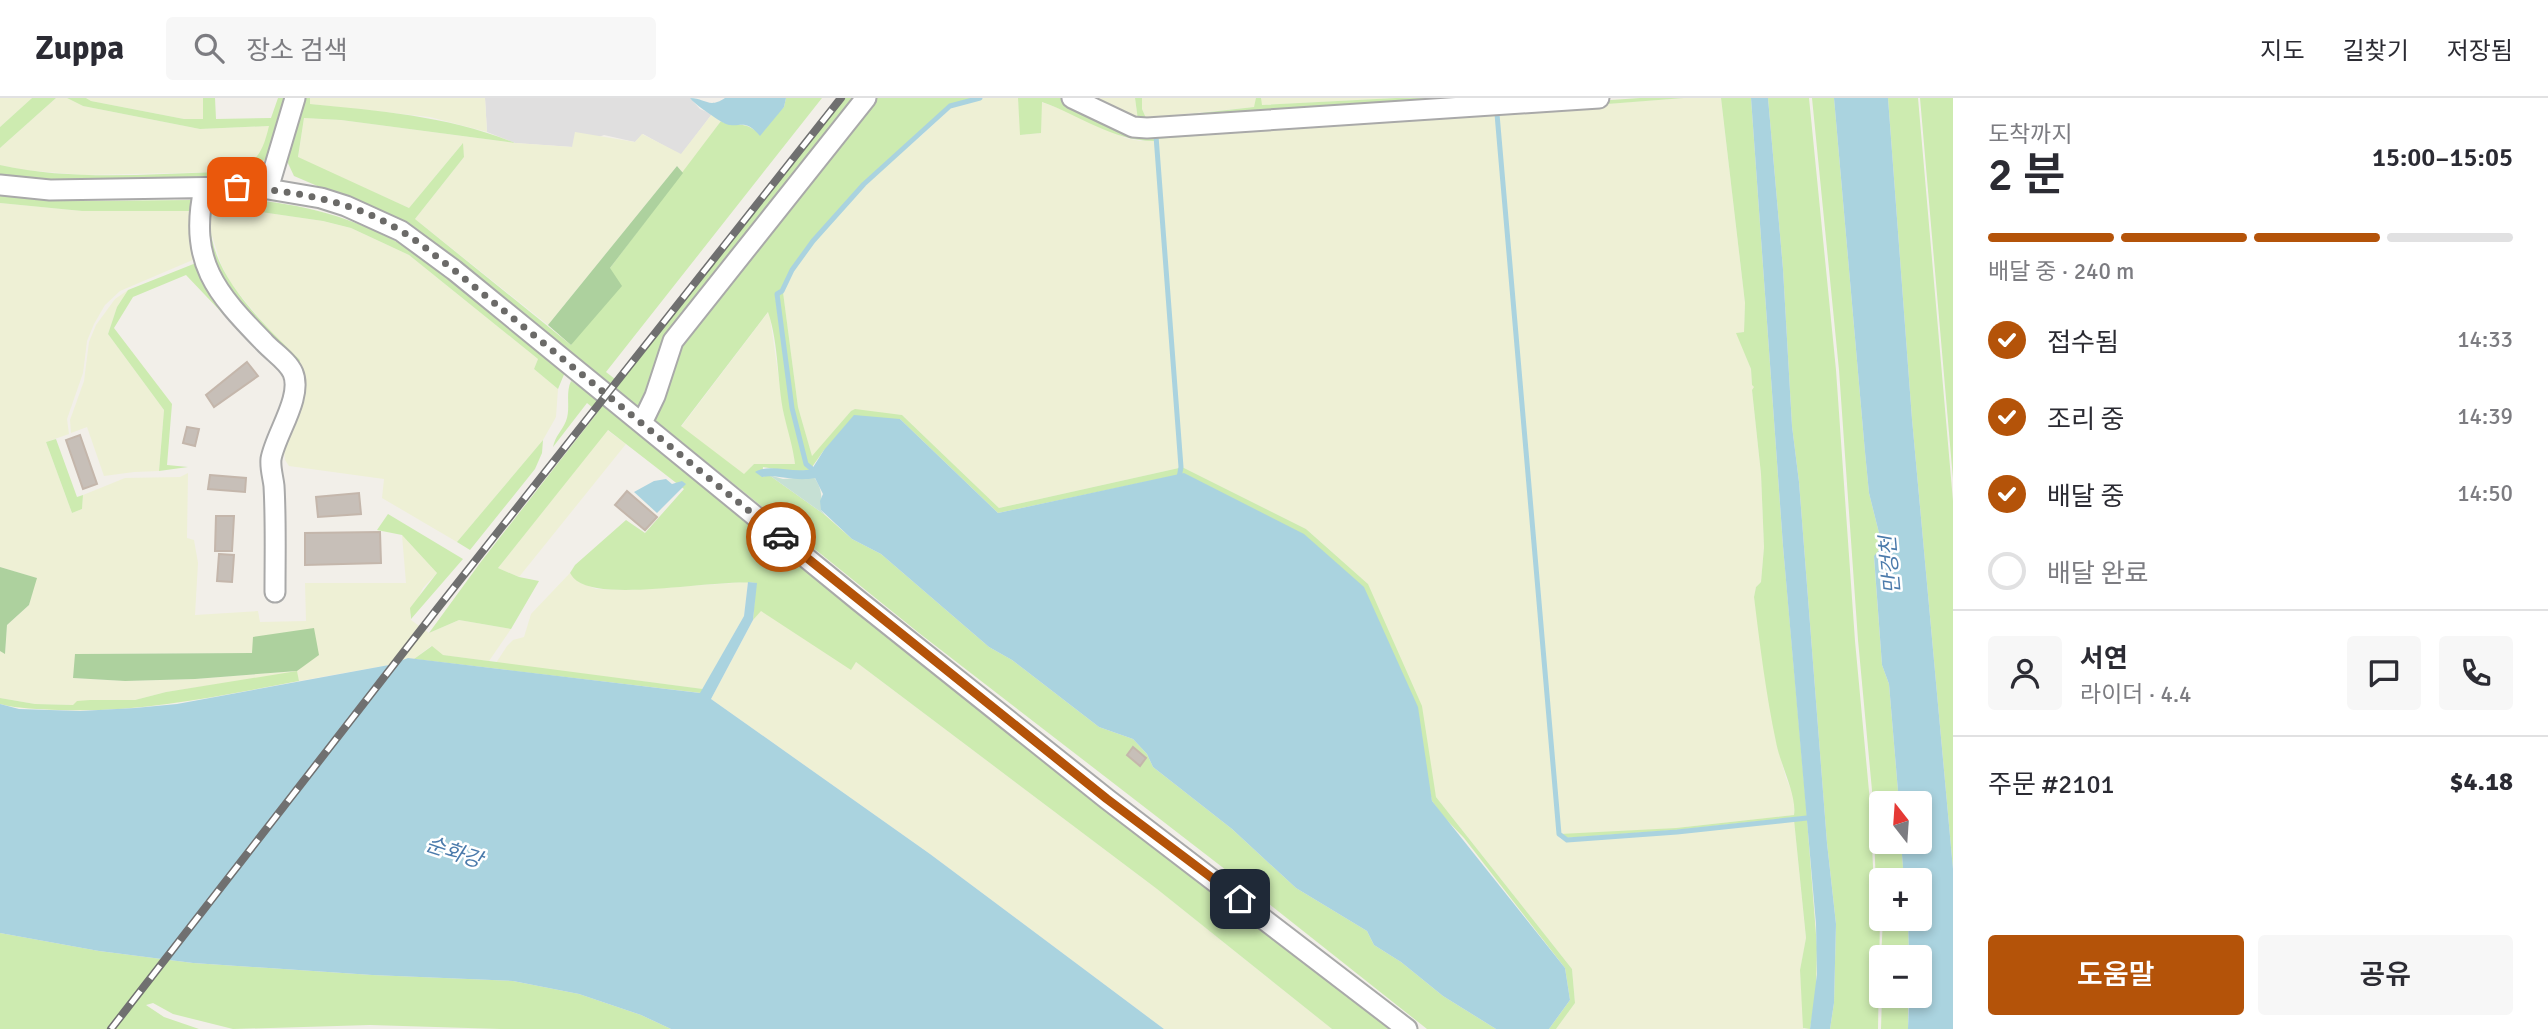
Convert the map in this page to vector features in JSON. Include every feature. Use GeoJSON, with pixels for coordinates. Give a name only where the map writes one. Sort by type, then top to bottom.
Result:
{"type":"FeatureCollection","features":[{"type":"Feature","properties":{"kind":"street"},"geometry":{"type":"LineString","coordinates":[[268,189],[295,98]]}},
{"type":"Feature","properties":{"kind":"street"},"geometry":{"type":"LineString","coordinates":[[642,423],[655,396],[673,341],[866,98]]}},
{"type":"Feature","properties":{"kind":"street"},"geometry":{"type":"LineString","coordinates":[[1072,98],[1133,127],[1147,128],[1599,98]]}},
{"type":"Feature","properties":{"kind":"street"},"geometry":{"type":"LineString","coordinates":[[0,185],[50,190],[268,189],[321,198],[346,206],[401,231],[454,270],[859,601],[1107,799],[1407,1029]]}},
{"type":"Feature","properties":{"kind":"street"},"geometry":{"type":"LineString","coordinates":[[204,189],[198,227],[200,248],[209,272],[233,309],[290,368],[295,383],[291,404],[271,461],[274,486],[275,592]]}},
{"type":"Feature","properties":{"kind":"shaded area"},"geometry":{"type":"Polygon","coordinates":[[[485,98],[690,98],[700,109],[712,114],[681,155],[643,134],[635,142],[604,135],[573,147],[515,143],[487,132],[485,98]]]}},
{"type":"Feature","properties":{"kind":"green space"},"geometry":{"type":"Polygon","coordinates":[[[0,98],[32,98],[0,127],[0,98]]]}},
{"type":"Feature","properties":{"kind":"green space"},"geometry":{"type":"Polygon","coordinates":[[[32,98],[56,98],[0,148],[0,127],[32,98]]]}},
{"type":"Feature","properties":{"kind":"green space"},"geometry":{"type":"Polygon","coordinates":[[[56,98],[67,98],[83,106],[200,129],[270,126],[256,159],[241,168],[219,172],[84,175],[24,170],[0,165],[0,148],[56,98]]]}},
{"type":"Feature","properties":{"kind":"green space"},"geometry":{"type":"Polygon","coordinates":[[[67,98],[86,98],[184,119],[203,119],[203,98],[215,98],[216,119],[271,118],[278,98],[285,98],[270,152],[255,169],[234,178],[50,182],[0,177],[0,165],[82,175],[219,172],[240,167],[254,159],[263,147],[269,126],[200,129],[83,106],[67,98]]]}},
{"type":"Feature","properties":{"kind":"green space"},"geometry":{"type":"Polygon","coordinates":[[[86,98],[203,98],[204,119],[184,119],[86,98]]]}},
{"type":"Feature","properties":{"kind":"green space"},"geometry":{"type":"Polygon","coordinates":[[[300,98],[310,98],[310,104],[388,112],[465,126],[515,143],[341,120],[304,118],[298,157],[409,208],[463,143],[464,157],[415,219],[571,345],[610,268],[721,121],[756,131],[784,107],[786,98],[822,98],[606,372],[620,383],[845,98],[864,98],[671,342],[644,406],[638,406],[383,214],[294,176],[286,159],[300,98]]]}},
{"type":"Feature","properties":{"kind":"green space"},"geometry":{"type":"Polygon","coordinates":[[[310,98],[485,98],[487,132],[430,117],[310,104],[310,98]]]}},
{"type":"Feature","properties":{"kind":"green space"},"geometry":{"type":"Polygon","coordinates":[[[869,98],[976,98],[950,106],[876,171],[812,240],[791,269],[781,290],[775,294],[791,409],[805,464],[810,470],[792,472],[763,467],[762,477],[769,475],[825,515],[852,539],[881,554],[989,647],[1012,660],[1099,727],[1133,739],[1147,754],[1153,767],[1232,829],[1296,888],[1367,931],[1374,945],[1401,962],[1443,996],[1496,1029],[1427,1029],[919,633],[657,422],[654,418],[677,344],[869,98]],[[768,312],[681,426],[744,474],[754,464],[795,464],[784,415],[772,324],[768,312]]]}},
{"type":"Feature","properties":{"kind":"green space"},"geometry":{"type":"Polygon","coordinates":[[[984,98],[1018,98],[1021,135],[1041,133],[1041,102],[1077,115],[1125,138],[1155,141],[1179,468],[999,508],[902,415],[851,411],[812,457],[798,407],[783,292],[788,279],[814,242],[878,172],[951,108],[984,98]]]}},
{"type":"Feature","properties":{"kind":"green space"},"geometry":{"type":"Polygon","coordinates":[[[1018,98],[1064,98],[1120,125],[1497,108],[1640,98],[1684,98],[1156,139],[1155,136],[1155,141],[1111,133],[1042,102],[1041,133],[1020,135],[1018,98]]]}},
{"type":"Feature","properties":{"kind":"green space"},"geometry":{"type":"Polygon","coordinates":[[[1098,98],[1135,98],[1138,120],[1128,115],[1098,98]]]}},
{"type":"Feature","properties":{"kind":"green space"},"geometry":{"type":"Polygon","coordinates":[[[1135,98],[1142,98],[1142,109],[1146,118],[1155,118],[1254,107],[1256,98],[1261,98],[1262,105],[1451,98],[1138,120],[1135,98]]]}},
{"type":"Feature","properties":{"kind":"green space"},"geometry":{"type":"Polygon","coordinates":[[[1142,98],[1256,98],[1256,104],[1254,107],[1146,118],[1142,109],[1142,98]]]}},
{"type":"Feature","properties":{"kind":"green space"},"geometry":{"type":"Polygon","coordinates":[[[1261,98],[1396,98],[1261,105],[1261,98]]]}},
{"type":"Feature","properties":{"kind":"green space"},"geometry":{"type":"Polygon","coordinates":[[[1684,98],[1721,98],[1745,303],[1744,332],[1737,333],[1751,369],[1752,385],[1755,387],[1752,390],[1761,474],[1764,547],[1761,582],[1756,587],[1754,597],[1776,741],[1794,797],[1794,815],[1676,828],[1566,835],[1560,834],[1498,112],[1684,98]]]}},
{"type":"Feature","properties":{"kind":"green space"},"geometry":{"type":"Polygon","coordinates":[[[1721,98],[1751,98],[1783,546],[1807,816],[1676,830],[1565,838],[1560,834],[1676,828],[1794,815],[1791,789],[1772,724],[1754,597],[1756,587],[1761,582],[1764,547],[1761,474],[1751,369],[1736,333],[1744,332],[1745,303],[1721,98]]]}},
{"type":"Feature","properties":{"kind":"green space"},"geometry":{"type":"Polygon","coordinates":[[[1768,98],[1809,98],[1836,370],[1855,641],[1869,791],[1869,854],[1872,854],[1873,868],[1869,868],[1869,931],[1880,931],[1880,945],[1869,945],[1869,1008],[1878,1008],[1878,1029],[1830,1029],[1834,1003],[1836,924],[1792,426],[1783,269],[1768,98]]]}},
{"type":"Feature","properties":{"kind":"green space"},"geometry":{"type":"Polygon","coordinates":[[[1812,98],[1834,98],[1869,493],[1879,533],[1879,550],[1874,557],[1882,665],[1889,684],[1898,791],[1872,791],[1858,640],[1839,370],[1812,98]]]}},
{"type":"Feature","properties":{"kind":"green space"},"geometry":{"type":"Polygon","coordinates":[[[1888,98],[1918,98],[1953,501],[1953,869],[1912,419],[1888,98]]]}},
{"type":"Feature","properties":{"kind":"green space"},"geometry":{"type":"Polygon","coordinates":[[[1920,98],[1953,98],[1953,479],[1920,98]]]}},
{"type":"Feature","properties":{"kind":"green space"},"geometry":{"type":"Polygon","coordinates":[[[712,114],[721,121],[683,173],[677,166],[548,325],[415,219],[464,157],[462,144],[409,208],[298,158],[304,118],[341,120],[515,143],[572,147],[575,132],[635,142],[642,134],[681,154],[712,114]]]}},
{"type":"Feature","properties":{"kind":"green space"},"geometry":{"type":"Polygon","coordinates":[[[1496,114],[1558,835],[1560,839],[1568,841],[1677,833],[1794,820],[1806,939],[1800,970],[1804,1029],[1556,1029],[1575,1003],[1572,969],[1436,797],[1368,584],[1306,529],[1182,467],[1156,139],[1496,114]]]}},
{"type":"Feature","properties":{"kind":"green space"},"geometry":{"type":"Polygon","coordinates":[[[677,166],[683,173],[610,268],[622,286],[571,345],[548,325],[677,166]]]}},
{"type":"Feature","properties":{"kind":"green space"},"geometry":{"type":"Polygon","coordinates":[[[0,196],[83,201],[192,200],[190,211],[82,211],[0,203],[0,196]]]}},
{"type":"Feature","properties":{"kind":"green space"},"geometry":{"type":"Polygon","coordinates":[[[207,199],[262,201],[316,210],[367,227],[392,239],[416,253],[565,372],[558,389],[534,369],[538,359],[409,255],[351,228],[323,221],[213,205],[211,227],[223,270],[252,310],[300,360],[298,366],[242,312],[211,264],[207,199]]]}},
{"type":"Feature","properties":{"kind":"green space"},"geometry":{"type":"Polygon","coordinates":[[[0,203],[82,211],[190,211],[189,240],[195,259],[120,291],[105,305],[87,341],[83,373],[67,419],[69,434],[46,442],[72,513],[82,509],[83,495],[125,478],[180,477],[188,473],[187,538],[194,540],[198,563],[195,615],[258,611],[260,622],[306,621],[305,583],[406,583],[402,535],[437,573],[423,588],[410,615],[411,620],[429,633],[459,620],[511,629],[489,661],[442,655],[431,646],[414,659],[408,658],[389,665],[299,681],[297,672],[166,692],[135,700],[90,700],[73,705],[35,704],[0,698],[0,651],[5,653],[7,625],[29,605],[36,578],[0,567],[0,203]],[[252,653],[76,654],[73,678],[125,681],[195,679],[297,671],[252,653]]]}},
{"type":"Feature","properties":{"kind":"green space"},"geometry":{"type":"Polygon","coordinates":[[[213,205],[323,221],[351,228],[409,255],[538,359],[534,369],[558,389],[556,417],[543,440],[457,542],[382,498],[384,479],[289,466],[285,460],[283,443],[300,396],[265,325],[231,284],[221,264],[211,232],[210,214],[213,205]]]}},
{"type":"Feature","properties":{"kind":"green space"},"geometry":{"type":"Polygon","coordinates":[[[196,263],[244,336],[186,275],[133,297],[114,328],[172,404],[167,465],[188,467],[159,471],[164,410],[108,334],[117,307],[128,290],[196,263]]]}},
{"type":"Feature","properties":{"kind":"green space"},"geometry":{"type":"Polygon","coordinates":[[[128,290],[117,307],[108,334],[164,410],[159,471],[104,476],[87,427],[71,433],[70,420],[84,381],[89,342],[96,325],[115,299],[128,290]]]}},
{"type":"Feature","properties":{"kind":"green space"},"geometry":{"type":"Polygon","coordinates":[[[783,292],[798,407],[812,456],[855,409],[902,415],[999,508],[1179,468],[1178,475],[998,513],[900,419],[824,450],[812,467],[807,463],[793,408],[778,295],[783,292]]]}},
{"type":"Feature","properties":{"kind":"green space"},"geometry":{"type":"Polygon","coordinates":[[[769,311],[784,415],[792,440],[795,464],[754,464],[744,475],[681,427],[769,311]]]}},
{"type":"Feature","properties":{"kind":"green space"},"geometry":{"type":"Polygon","coordinates":[[[571,381],[1397,1029],[1332,1029],[1157,889],[856,662],[851,670],[761,611],[753,620],[756,583],[612,590],[592,587],[576,580],[570,573],[575,565],[626,520],[645,533],[684,489],[608,430],[498,568],[519,577],[539,581],[511,629],[459,620],[429,633],[598,412],[587,403],[553,447],[567,416],[571,381]]]}},
{"type":"Feature","properties":{"kind":"green space"},"geometry":{"type":"Polygon","coordinates":[[[607,430],[626,444],[519,577],[498,568],[607,430]]]}},
{"type":"Feature","properties":{"kind":"green space"},"geometry":{"type":"Polygon","coordinates":[[[56,439],[77,497],[83,495],[82,509],[72,513],[46,442],[56,439]]]}},
{"type":"Feature","properties":{"kind":"green space"},"geometry":{"type":"Polygon","coordinates":[[[543,440],[542,453],[535,469],[470,550],[457,542],[543,440]]]}},
{"type":"Feature","properties":{"kind":"green space"},"geometry":{"type":"Polygon","coordinates":[[[1182,467],[1306,529],[1368,584],[1422,706],[1436,797],[1572,969],[1575,1003],[1556,1029],[1549,1029],[1570,1000],[1565,968],[1464,838],[1443,816],[1432,801],[1429,787],[1181,474],[1182,467]]]}},
{"type":"Feature","properties":{"kind":"green space"},"geometry":{"type":"Polygon","coordinates":[[[769,475],[783,479],[814,477],[819,485],[821,510],[825,515],[769,475]]]}},
{"type":"Feature","properties":{"kind":"green space"},"geometry":{"type":"Polygon","coordinates":[[[388,514],[463,559],[411,619],[410,608],[437,573],[402,535],[377,530],[388,514]]]}},
{"type":"Feature","properties":{"kind":"green space"},"geometry":{"type":"Polygon","coordinates":[[[0,567],[37,578],[29,605],[7,625],[5,654],[0,651],[0,567]]]}},
{"type":"Feature","properties":{"kind":"green space"},"geometry":{"type":"Polygon","coordinates":[[[570,573],[577,581],[596,589],[631,590],[748,582],[744,616],[703,689],[496,663],[513,640],[524,637],[531,614],[570,573]]]}},
{"type":"Feature","properties":{"kind":"green space"},"geometry":{"type":"Polygon","coordinates":[[[760,610],[851,669],[856,662],[1157,889],[1332,1029],[1164,1029],[930,854],[711,699],[760,610]]]}},
{"type":"Feature","properties":{"kind":"green space"},"geometry":{"type":"Polygon","coordinates":[[[314,628],[319,655],[297,671],[195,679],[125,681],[73,678],[75,654],[252,653],[253,637],[314,628]]]}},
{"type":"Feature","properties":{"kind":"green space"},"geometry":{"type":"Polygon","coordinates":[[[432,646],[443,655],[703,689],[701,693],[414,659],[432,646]]]}},
{"type":"Feature","properties":{"kind":"green space"},"geometry":{"type":"Polygon","coordinates":[[[297,671],[299,681],[149,706],[59,710],[0,704],[0,698],[35,704],[73,705],[77,701],[135,700],[166,692],[297,671]]]}},
{"type":"Feature","properties":{"kind":"green space"},"geometry":{"type":"Polygon","coordinates":[[[1807,819],[1817,947],[1816,992],[1810,1029],[1803,1028],[1800,970],[1806,938],[1794,820],[1807,819]]]}},
{"type":"Feature","properties":{"kind":"green space"},"geometry":{"type":"Polygon","coordinates":[[[1875,854],[1902,854],[1903,868],[1875,868],[1875,854]]]}},
{"type":"Feature","properties":{"kind":"green space"},"geometry":{"type":"Polygon","coordinates":[[[1882,931],[1908,931],[1909,945],[1882,945],[1882,931]]]}},
{"type":"Feature","properties":{"kind":"green space"},"geometry":{"type":"Polygon","coordinates":[[[0,933],[99,951],[193,963],[513,981],[579,994],[641,1015],[671,1029],[501,1029],[370,1025],[233,1029],[173,1014],[153,1003],[146,1005],[164,1017],[199,1029],[0,1029],[0,933]]]}},
{"type":"Feature","properties":{"kind":"green space"},"geometry":{"type":"Polygon","coordinates":[[[1882,1008],[1908,1008],[1908,1029],[1881,1029],[1882,1008]]]}},
{"type":"Feature","properties":{"kind":"water"},"geometry":{"type":"Polygon","coordinates":[[[690,98],[715,103],[725,98],[786,98],[784,107],[760,136],[746,125],[723,122],[690,98]]]}},
{"type":"Feature","properties":{"kind":"water"},"geometry":{"type":"Polygon","coordinates":[[[1751,98],[1768,98],[1783,269],[1792,426],[1836,924],[1834,1003],[1830,1029],[1810,1029],[1817,974],[1816,924],[1783,546],[1751,98]]]}},
{"type":"Feature","properties":{"kind":"water","name":"만겅천"},"geometry":{"type":"Polygon","coordinates":[[[1834,98],[1888,98],[1912,419],[1953,869],[1953,1029],[1908,1029],[1909,1008],[1932,1008],[1932,945],[1909,945],[1908,931],[1932,931],[1932,868],[1903,868],[1902,854],[1932,854],[1932,791],[1898,791],[1889,684],[1882,665],[1874,556],[1879,550],[1879,533],[1869,493],[1834,98]]]}},
{"type":"Feature","properties":{"kind":"water"},"geometry":{"type":"Polygon","coordinates":[[[854,415],[900,419],[998,513],[1184,473],[1304,534],[1364,587],[1418,707],[1432,801],[1565,968],[1570,1000],[1549,1029],[1496,1029],[1443,996],[1401,962],[1374,945],[1367,931],[1296,888],[1232,829],[1153,767],[1147,754],[1133,739],[1099,727],[1012,660],[989,647],[881,554],[852,539],[821,510],[820,501],[823,494],[815,478],[762,477],[755,472],[768,468],[812,469],[824,450],[854,415]]]}},
{"type":"Feature","properties":{"kind":"water"},"geometry":{"type":"Polygon","coordinates":[[[666,479],[672,484],[682,481],[686,484],[657,513],[634,492],[654,481],[666,479]]]}},
{"type":"Feature","properties":{"kind":"water","name":"순화강"},"geometry":{"type":"Polygon","coordinates":[[[748,582],[757,583],[753,620],[711,699],[930,854],[1164,1029],[671,1029],[641,1015],[579,994],[513,981],[193,963],[99,951],[0,933],[0,704],[19,709],[80,711],[177,704],[389,665],[408,658],[700,693],[744,616],[748,582]]]}},
{"type":"Feature","properties":{"kind":"building"},"geometry":{"type":"Polygon","coordinates":[[[247,362],[258,376],[214,407],[206,395],[247,362]]]}},
{"type":"Feature","properties":{"kind":"building"},"geometry":{"type":"Polygon","coordinates":[[[187,427],[199,429],[195,446],[183,443],[187,427]]]}},
{"type":"Feature","properties":{"kind":"building"},"geometry":{"type":"Polygon","coordinates":[[[80,435],[97,484],[83,489],[66,440],[80,435]]]}},
{"type":"Feature","properties":{"kind":"building"},"geometry":{"type":"Polygon","coordinates":[[[210,475],[246,478],[245,492],[208,489],[210,475]]]}},
{"type":"Feature","properties":{"kind":"building"},"geometry":{"type":"Polygon","coordinates":[[[627,491],[657,517],[645,530],[615,505],[627,491]]]}},
{"type":"Feature","properties":{"kind":"building"},"geometry":{"type":"Polygon","coordinates":[[[359,493],[361,514],[318,517],[316,497],[359,493]]]}},
{"type":"Feature","properties":{"kind":"building"},"geometry":{"type":"Polygon","coordinates":[[[216,516],[234,516],[232,551],[215,551],[216,516]]]}},
{"type":"Feature","properties":{"kind":"building"},"geometry":{"type":"Polygon","coordinates":[[[380,532],[381,563],[305,565],[305,533],[380,532]]]}},
{"type":"Feature","properties":{"kind":"building"},"geometry":{"type":"Polygon","coordinates":[[[219,554],[234,555],[232,582],[217,581],[219,554]]]}},
{"type":"Feature","properties":{"kind":"building"},"geometry":{"type":"Polygon","coordinates":[[[1133,747],[1146,758],[1140,766],[1127,755],[1133,747]]]}},
{"type":"Feature","properties":{"kind":"waterway"},"geometry":{"type":"LineString","coordinates":[[812,469],[806,464],[792,408],[777,294],[782,291],[792,270],[813,241],[864,184],[950,106],[980,98]]}},
{"type":"Feature","properties":{"kind":"waterway"},"geometry":{"type":"LineString","coordinates":[[1497,114],[1559,834],[1567,840],[1807,818]]}},
{"type":"Feature","properties":{"kind":"waterway"},"geometry":{"type":"LineString","coordinates":[[1156,136],[1181,467],[1179,478]]}},
{"type":"Feature","properties":{"kind":"railway"},"geometry":{"type":"LineString","coordinates":[[111,1029],[437,609],[841,98]]}},
{"type":"Feature","properties":{"kind":"way so far"},"geometry":{"type":"LineString","coordinates":[[237,187],[321,198],[346,206],[401,231],[454,270],[781,537]]}},
{"type":"Feature","properties":{"kind":"route"},"geometry":{"type":"LineString","coordinates":[[781,537],[1107,799],[1240,899]]}}]}
